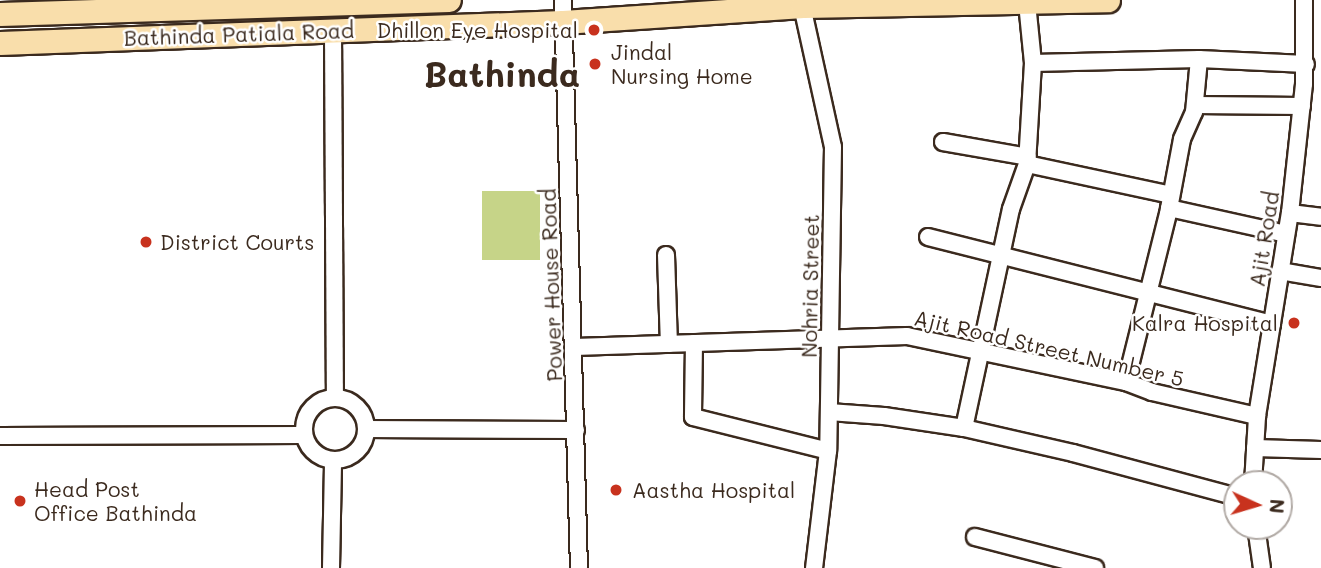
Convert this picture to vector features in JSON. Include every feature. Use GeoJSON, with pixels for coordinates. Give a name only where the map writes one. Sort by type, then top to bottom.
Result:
{"type":"FeatureCollection","features":[{"type":"Feature","properties":{"kind":"highway"},"geometry":{"type":"LineString","coordinates":[[0,14],[302,2],[449,0]]}},
{"type":"Feature","properties":{"kind":"highway","name":"Bathinda Patiala Road"},"geometry":{"type":"LineString","coordinates":[[0,43],[333,30],[563,11],[1108,0]]}},
{"type":"Feature","properties":{"kind":"street","name":"Ajit Road"},"geometry":{"type":"LineString","coordinates":[[1254,470],[1256,416],[1290,213],[1302,107],[1306,64],[1302,33],[1304,0]]}},
{"type":"Feature","properties":{"kind":"street"},"geometry":{"type":"LineString","coordinates":[[964,428],[1011,209],[1027,161],[1033,63],[1027,3]]}},
{"type":"Feature","properties":{"kind":"street","name":"Nohria Street"},"geometry":{"type":"LineString","coordinates":[[802,6],[833,147],[828,451],[814,568]]}},
{"type":"Feature","properties":{"kind":"street","name":"Power House Road"},"geometry":{"type":"LineString","coordinates":[[563,11],[575,347],[579,568]]}},
{"type":"Feature","properties":{"kind":"street"},"geometry":{"type":"LineString","coordinates":[[333,30],[335,397]]}},
{"type":"Feature","properties":{"kind":"street"},"geometry":{"type":"LineString","coordinates":[[1033,63],[1199,59],[1306,64]]}},
{"type":"Feature","properties":{"kind":"street"},"geometry":{"type":"LineString","coordinates":[[1126,383],[1170,201],[1182,139],[1195,104],[1199,59]]}},
{"type":"Feature","properties":{"kind":"street"},"geometry":{"type":"LineString","coordinates":[[1304,84],[1321,88]]}},
{"type":"Feature","properties":{"kind":"street"},"geometry":{"type":"LineString","coordinates":[[1195,104],[1302,107]]}},
{"type":"Feature","properties":{"kind":"street"},"geometry":{"type":"LineString","coordinates":[[943,142],[1027,161],[1286,234]]}},
{"type":"Feature","properties":{"kind":"street"},"geometry":{"type":"LineString","coordinates":[[1290,213],[1321,217]]}},
{"type":"Feature","properties":{"kind":"street"},"geometry":{"type":"LineString","coordinates":[[928,237],[1272,324]]}},
{"type":"Feature","properties":{"kind":"street"},"geometry":{"type":"LineString","coordinates":[[666,255],[669,344]]}},
{"type":"Feature","properties":{"kind":"street"},"geometry":{"type":"LineString","coordinates":[[1280,271],[1321,278]]}},
{"type":"Feature","properties":{"kind":"street","name":"Ajit Road Street Number 5"},"geometry":{"type":"LineString","coordinates":[[575,347],[907,336],[1126,383],[1152,392],[1256,416]]}},
{"type":"Feature","properties":{"kind":"street"},"geometry":{"type":"LineString","coordinates":[[695,344],[692,417],[828,451]]}},
{"type":"Feature","properties":{"kind":"street"},"geometry":{"type":"LineString","coordinates":[[335,397],[352,402],[363,414],[366,429],[361,446],[348,457],[333,460],[318,455],[308,445],[304,435],[308,412],[321,400],[335,397]]}},
{"type":"Feature","properties":{"kind":"street"},"geometry":{"type":"LineString","coordinates":[[829,412],[884,416],[964,428],[1073,453],[1223,493]]}},
{"type":"Feature","properties":{"kind":"street"},"geometry":{"type":"LineString","coordinates":[[366,429],[576,430]]}},
{"type":"Feature","properties":{"kind":"street"},"geometry":{"type":"LineString","coordinates":[[0,436],[304,435]]}},
{"type":"Feature","properties":{"kind":"street"},"geometry":{"type":"LineString","coordinates":[[1255,448],[1321,450]]}},
{"type":"Feature","properties":{"kind":"street"},"geometry":{"type":"LineString","coordinates":[[331,568],[333,460]]}},
{"type":"Feature","properties":{"kind":"street"},"geometry":{"type":"LineString","coordinates":[[975,537],[1095,568]]}},
{"type":"Feature","properties":{"kind":"street"},"geometry":{"type":"LineString","coordinates":[[1257,540],[1262,568]]}},
{"type":"Feature","properties":{"kind":"green space"},"geometry":{"type":"Polygon","coordinates":[[[482,191],[540,191],[540,260],[482,260],[482,191]]]}},
{"type":"Feature","properties":{"kind":"place","name":"Dhillon Eye Hospital"},"geometry":{"type":"Point","coordinates":[594,30]}},
{"type":"Feature","properties":{"kind":"place","name":"Jindal Nursing Home"},"geometry":{"type":"Point","coordinates":[595,64]}},
{"type":"Feature","properties":{"kind":"place","name":"District Courts"},"geometry":{"type":"Point","coordinates":[146,242]}},
{"type":"Feature","properties":{"kind":"place","name":"Kalra Hospital"},"geometry":{"type":"Point","coordinates":[1294,323]}},
{"type":"Feature","properties":{"kind":"place","name":"Aastha Hospital"},"geometry":{"type":"Point","coordinates":[616,490]}},
{"type":"Feature","properties":{"kind":"place","name":"Head Post Office Bathinda"},"geometry":{"type":"Point","coordinates":[20,501]}},
{"type":"Feature","properties":{"kind":"district","name":"Bathinda"},"geometry":{"type":"Point","coordinates":[502,73]}}]}
